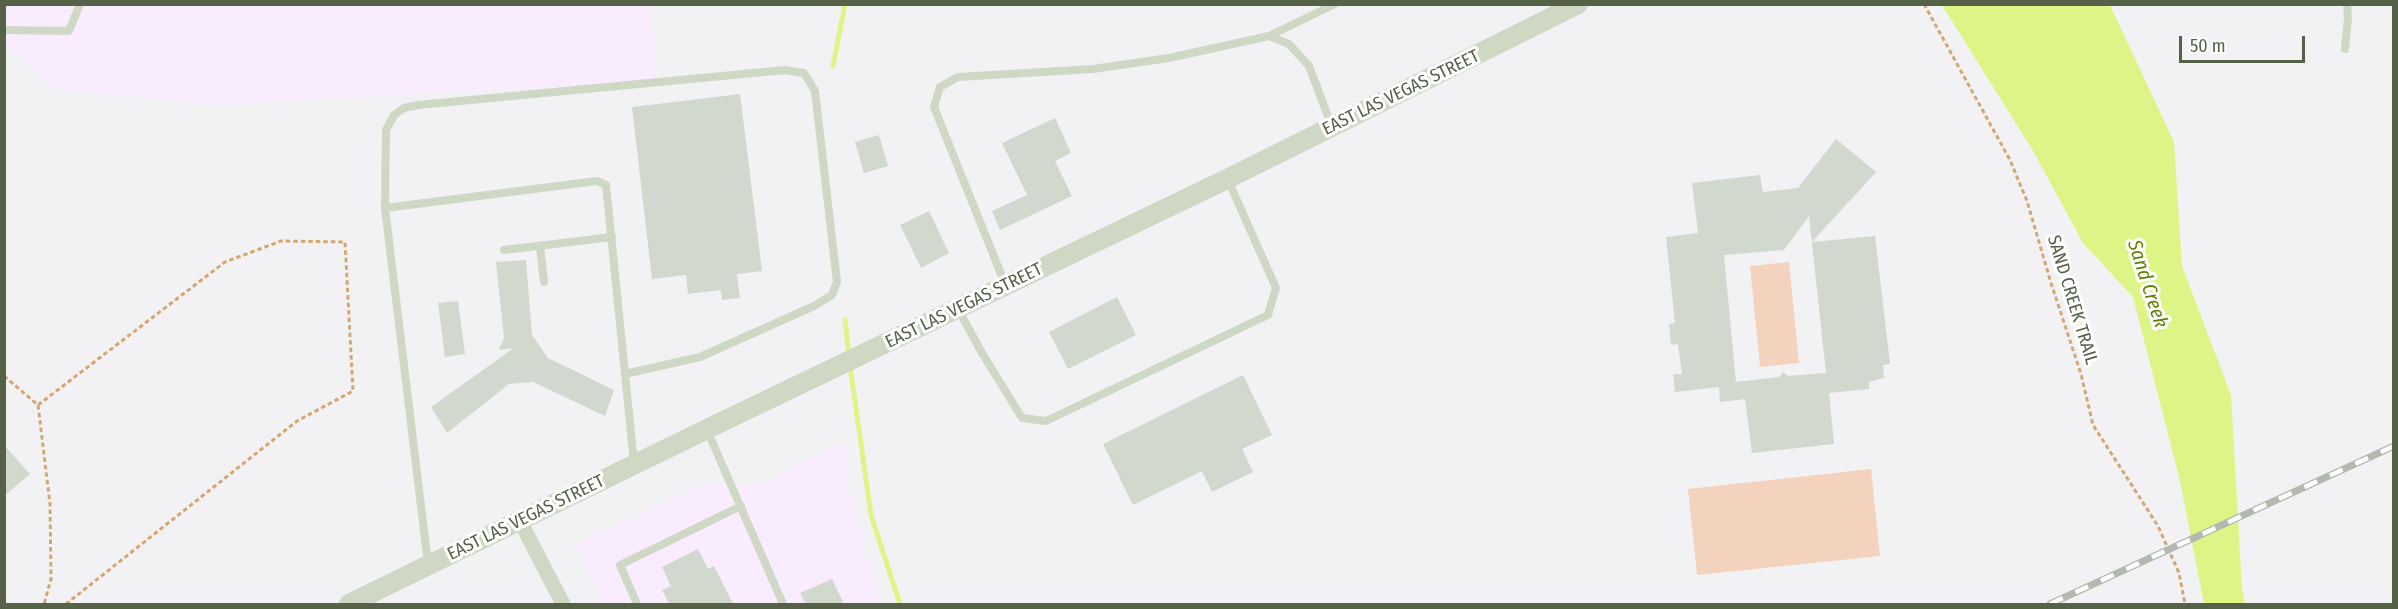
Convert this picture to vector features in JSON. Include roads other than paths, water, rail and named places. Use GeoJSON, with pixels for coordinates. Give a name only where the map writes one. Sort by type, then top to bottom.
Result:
{"type":"FeatureCollection","features":[{"type":"Feature","properties":{"kind":"street","name":"EAST LAS VEGAS STREET"},"geometry":{"type":"LineString","coordinates":[[349,604],[1227,179],[1578,4]]}},
{"type":"Feature","properties":{"kind":"street"},"geometry":{"type":"LineString","coordinates":[[520,521],[563,604]]}},
{"type":"Feature","properties":{"kind":"lane"},"geometry":{"type":"LineString","coordinates":[[4,30],[69,31],[80,4]]}},
{"type":"Feature","properties":{"kind":"lane"},"geometry":{"type":"LineString","coordinates":[[1006,285],[934,107],[940,87],[958,77],[1092,69],[1169,58],[1269,36],[1335,4]]}},
{"type":"Feature","properties":{"kind":"lane"},"geometry":{"type":"LineString","coordinates":[[2345,49],[2347,4]]}},
{"type":"Feature","properties":{"kind":"lane"},"geometry":{"type":"LineString","coordinates":[[1269,36],[1289,44],[1309,66],[1332,127]]}},
{"type":"Feature","properties":{"kind":"lane"},"geometry":{"type":"LineString","coordinates":[[428,566],[386,208],[386,130],[394,115],[404,108],[418,105],[785,70],[804,73],[815,91],[837,282],[832,296],[700,357],[626,374]]}},
{"type":"Feature","properties":{"kind":"lane"},"geometry":{"type":"LineString","coordinates":[[958,308],[982,353],[1022,418],[1046,421],[1268,315],[1276,288],[1227,179]]}},
{"type":"Feature","properties":{"kind":"lane"},"geometry":{"type":"LineString","coordinates":[[386,208],[597,181],[606,185],[634,465]]}},
{"type":"Feature","properties":{"kind":"lane"},"geometry":{"type":"LineString","coordinates":[[504,250],[612,237]]}},
{"type":"Feature","properties":{"kind":"lane"},"geometry":{"type":"LineString","coordinates":[[540,246],[544,282]]}},
{"type":"Feature","properties":{"kind":"lane"},"geometry":{"type":"LineString","coordinates":[[707,429],[783,604]]}},
{"type":"Feature","properties":{"kind":"lane"},"geometry":{"type":"LineString","coordinates":[[637,604],[621,565],[741,506]]}},
{"type":"Feature","properties":{"kind":"water","name":"Sand Creek"},"geometry":{"type":"Polygon","coordinates":[[[1942,5],[2110,5],[2174,142],[2182,266],[2231,395],[2242,588],[2245,604],[2204,604],[2180,481],[2133,297],[2083,243],[2032,149],[1942,5]]]}},
{"type":"Feature","properties":{"kind":"waterway"},"geometry":{"type":"LineString","coordinates":[[833,66],[845,4]]}},
{"type":"Feature","properties":{"kind":"waterway"},"geometry":{"type":"LineString","coordinates":[[845,320],[849,357]]}},
{"type":"Feature","properties":{"kind":"waterway"},"geometry":{"type":"LineString","coordinates":[[850,366],[871,515],[900,604]]}},
{"type":"Feature","properties":{"kind":"railway"},"geometry":{"type":"LineString","coordinates":[[2050,604],[2394,446]]}}]}
